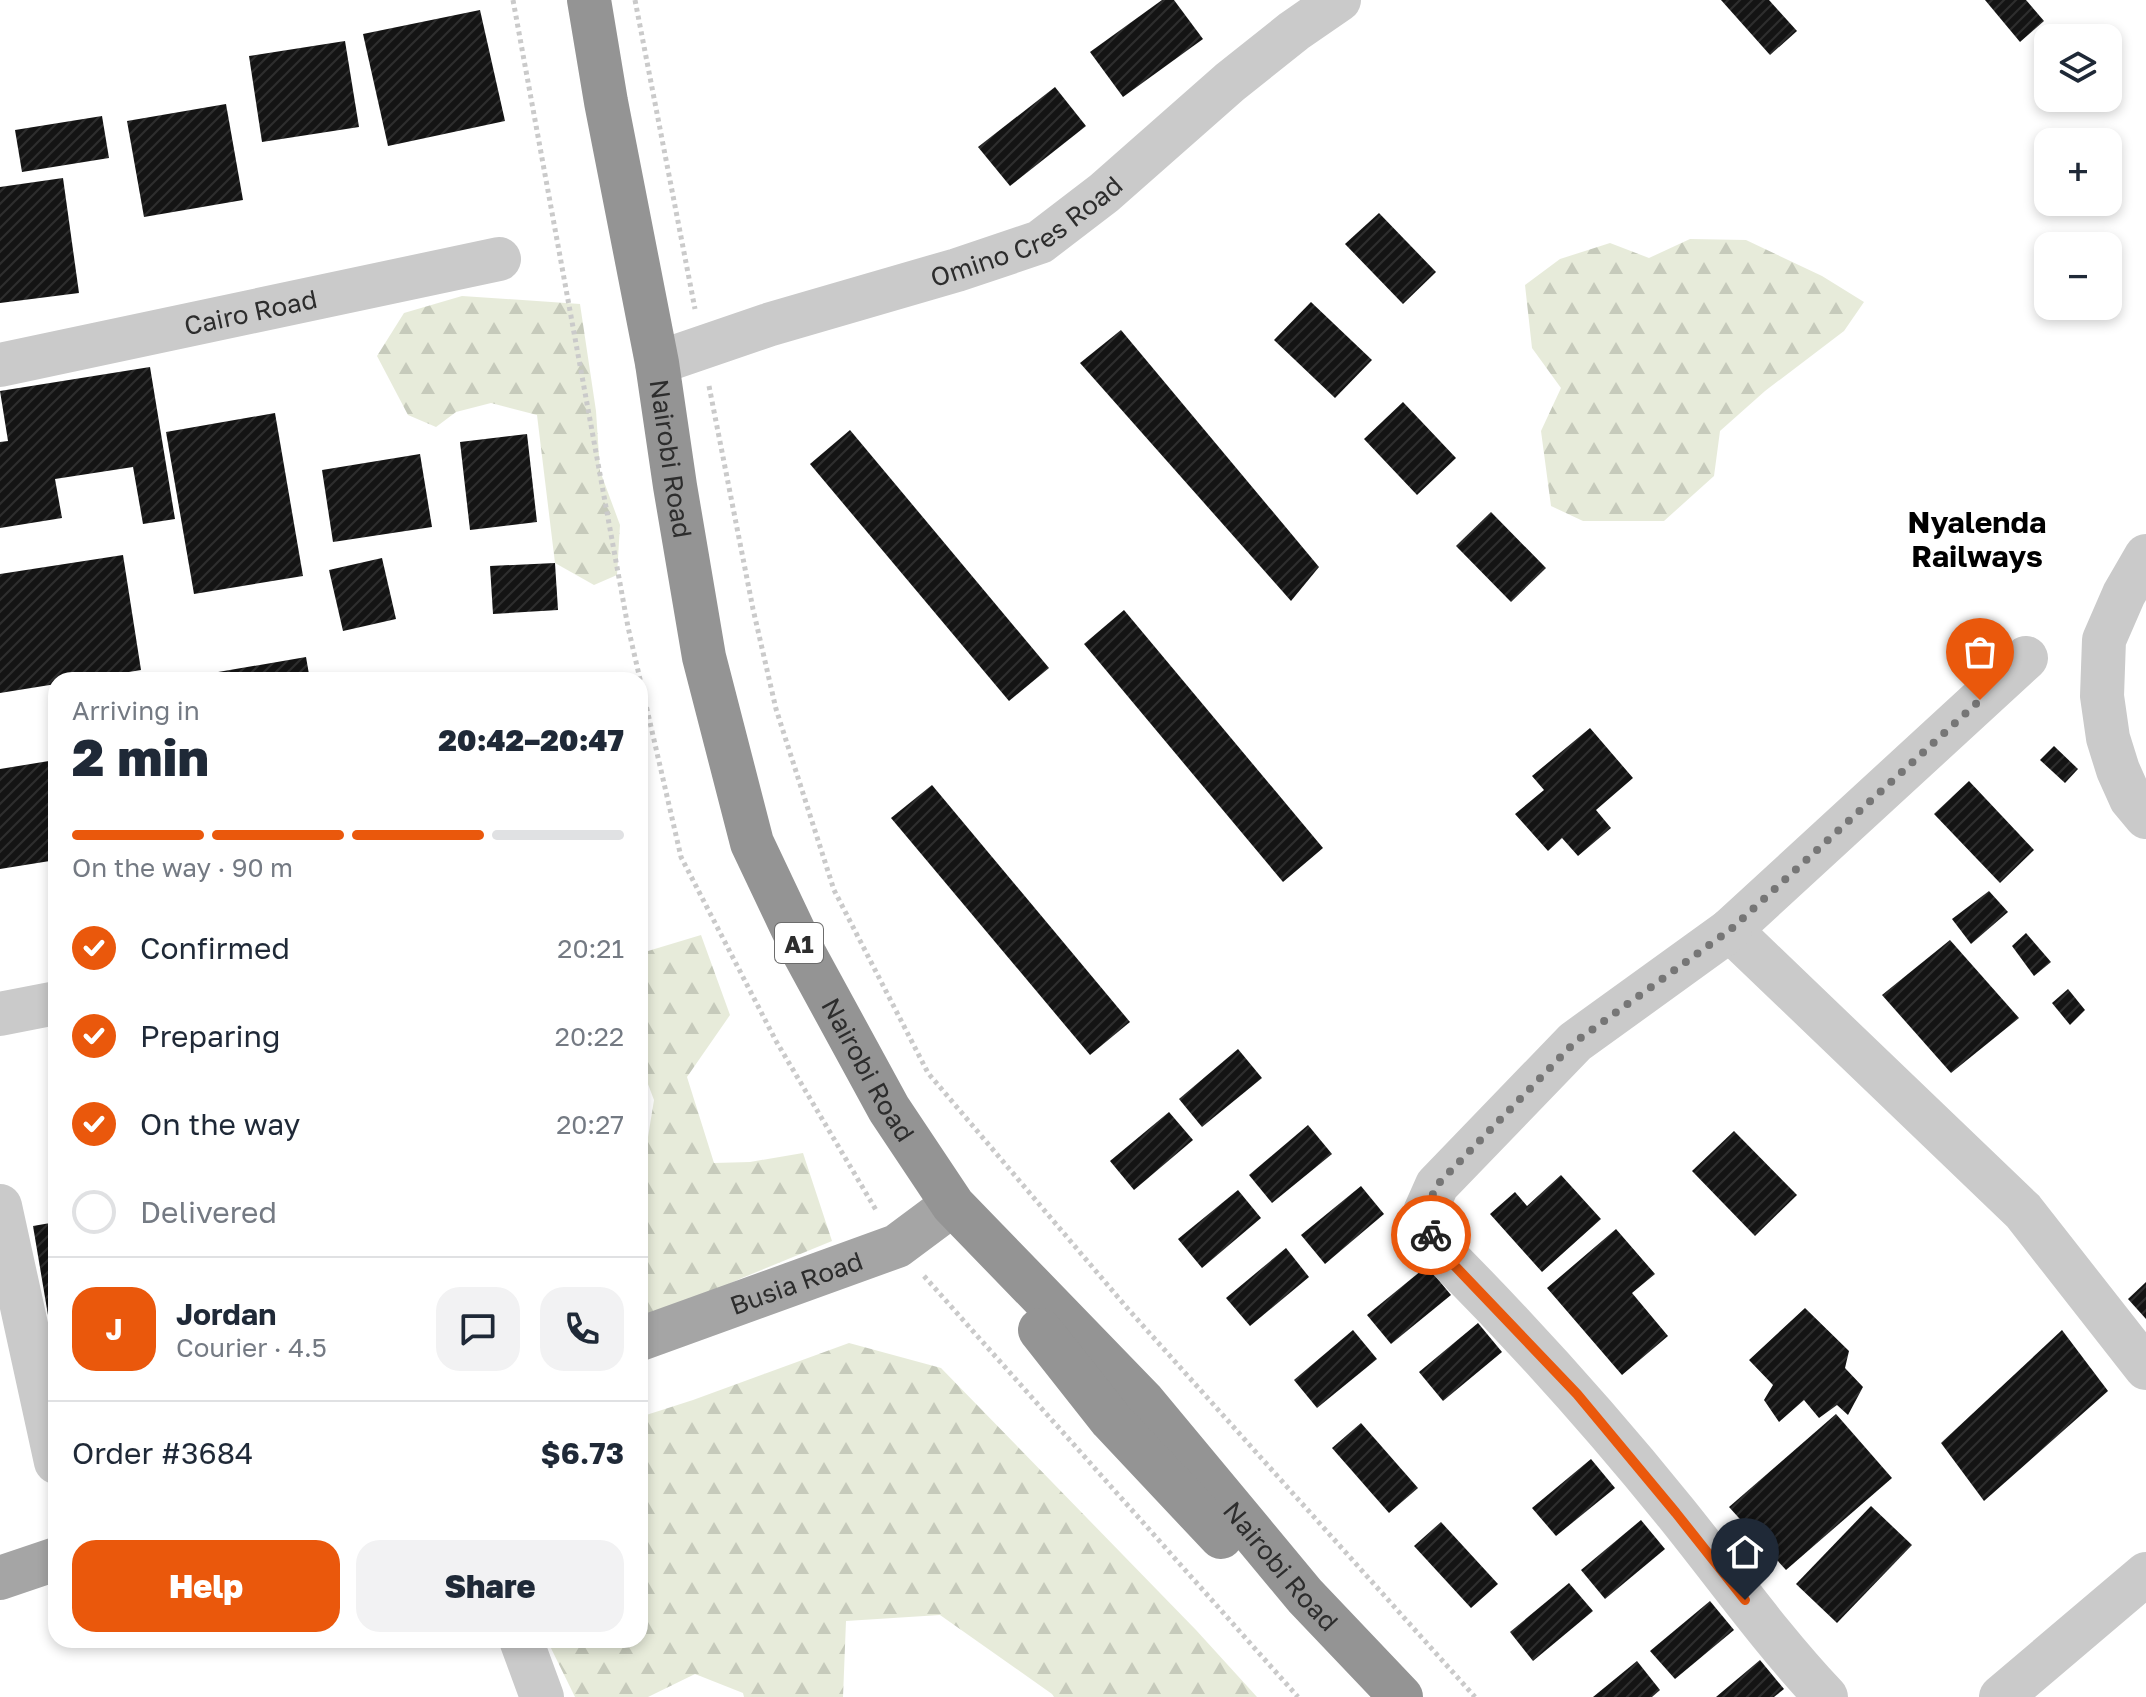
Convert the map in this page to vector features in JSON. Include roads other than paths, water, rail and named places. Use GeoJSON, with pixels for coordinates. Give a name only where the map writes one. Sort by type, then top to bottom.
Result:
{"type":"FeatureCollection","features":[{"type":"Feature","properties":{"kind":"highway","name":"Nairobi Road"},"geometry":{"type":"LineString","coordinates":[[567,0],[584,107],[669,509],[715,746],[745,845],[803,970],[890,1125],[944,1211],[1111,1420],[1370,1697]]}},
{"type":"Feature","properties":{"kind":"highway","name":"Nairobi Road"},"geometry":{"type":"LineString","coordinates":[[589,0],[657,363],[704,657],[752,843],[805,955],[889,1109],[953,1205],[1143,1401],[1305,1596],[1401,1697]]}},
{"type":"Feature","properties":{"kind":"main road","name":"Busia Road"},"geometry":{"type":"LineString","coordinates":[[648,1336],[897,1246],[944,1211]]}},
{"type":"Feature","properties":{"kind":"main road"},"geometry":{"type":"LineString","coordinates":[[0,1578],[48,1562]]}},
{"type":"Feature","properties":{"kind":"street","name":"Omino Cres Road"},"geometry":{"type":"LineString","coordinates":[[657,363],[768,325],[957,270],[1040,242],[1087,208],[1230,82],[1339,0]]}},
{"type":"Feature","properties":{"kind":"street","name":"Cairo Road"},"geometry":{"type":"LineString","coordinates":[[0,365],[499,259]]}},
{"type":"Feature","properties":{"kind":"street"},"geometry":{"type":"LineString","coordinates":[[2146,556],[2124,594],[2104,640],[2102,696],[2108,738],[2118,770],[2131,799],[2146,817]]}},
{"type":"Feature","properties":{"kind":"street"},"geometry":{"type":"LineString","coordinates":[[1826,1697],[1796,1666],[1676,1513],[1577,1394],[1432,1242],[1425,1212],[1437,1185],[1575,1042],[1730,930],[2026,658]]}},
{"type":"Feature","properties":{"kind":"street"},"geometry":{"type":"LineString","coordinates":[[1730,930],[2023,1211],[2146,1368]]}},
{"type":"Feature","properties":{"kind":"street"},"geometry":{"type":"LineString","coordinates":[[0,1014],[48,1005]]}},
{"type":"Feature","properties":{"kind":"street"},"geometry":{"type":"LineString","coordinates":[[0,1206],[48,1425]]}},
{"type":"Feature","properties":{"kind":"street"},"geometry":{"type":"LineString","coordinates":[[2001,1697],[2146,1574]]}},
{"type":"Feature","properties":{"kind":"street"},"geometry":{"type":"LineString","coordinates":[[524,1648],[542,1697]]}},
{"type":"Feature","properties":{"kind":"district","name":"Nyalenda Railways"},"geometry":{"type":"Point","coordinates":[1977,539]}}]}
